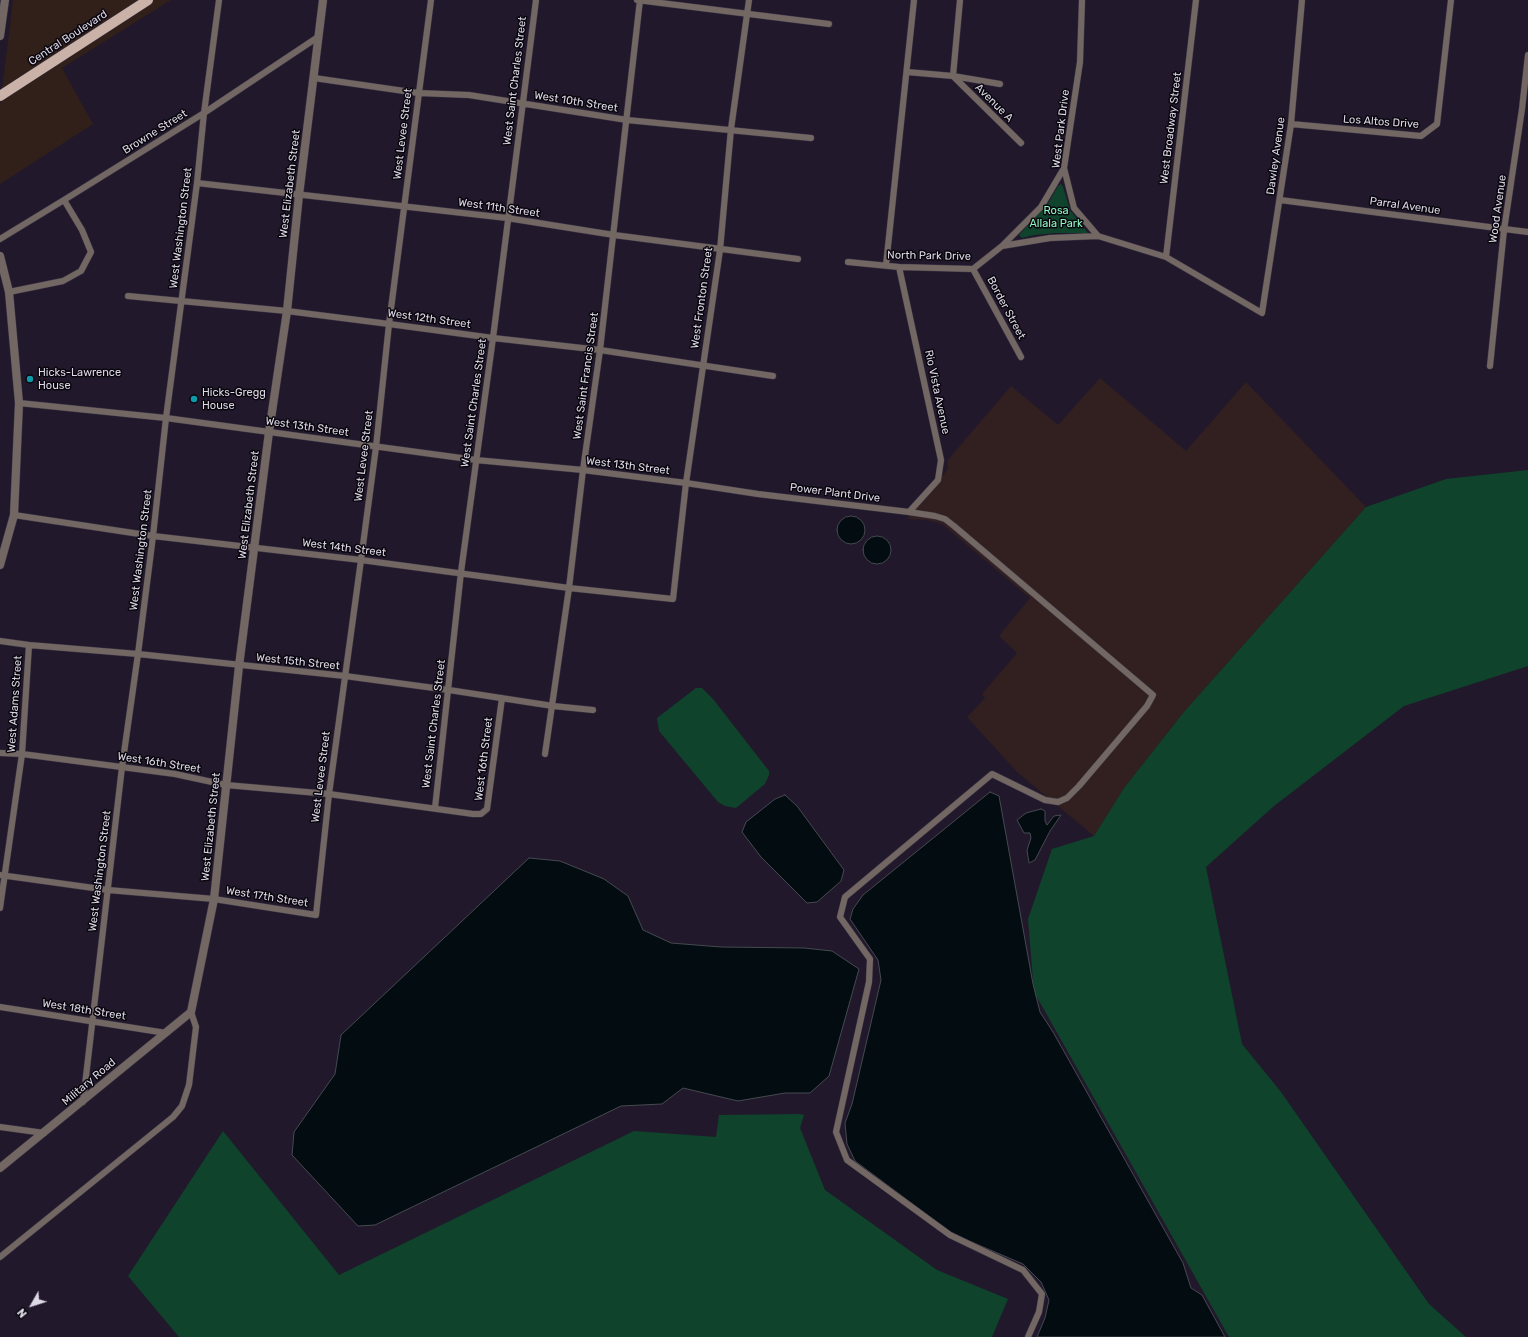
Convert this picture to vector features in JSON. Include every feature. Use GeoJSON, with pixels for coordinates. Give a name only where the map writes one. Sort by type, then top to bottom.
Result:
{"type":"FeatureCollection","features":[{"type":"Feature","properties":{"kind":"main road","name":"Central Boulevard"},"geometry":{"type":"LineString","coordinates":[[0,96],[148,0]]}},
{"type":"Feature","properties":{"kind":"street"},"geometry":{"type":"LineString","coordinates":[[0,36],[5,0]]}},
{"type":"Feature","properties":{"kind":"street","name":"West Washington Street"},"geometry":{"type":"LineString","coordinates":[[83,1102],[122,767],[153,536],[166,418],[219,0]]}},
{"type":"Feature","properties":{"kind":"street","name":"West Elizabeth Street"},"geometry":{"type":"LineString","coordinates":[[191,1012],[214,899],[239,666],[269,432],[287,311],[299,195],[323,0]]}},
{"type":"Feature","properties":{"kind":"street","name":"West Levee Street"},"geometry":{"type":"LineString","coordinates":[[316,915],[329,794],[376,448],[389,324],[431,0]]}},
{"type":"Feature","properties":{"kind":"street","name":"West Saint Charles Street"},"geometry":{"type":"LineString","coordinates":[[435,808],[461,572],[493,338],[507,218],[536,0]]}},
{"type":"Feature","properties":{"kind":"street"},"geometry":{"type":"LineString","coordinates":[[636,0],[830,24]]}},
{"type":"Feature","properties":{"kind":"street","name":"West Saint Francis Street"},"geometry":{"type":"LineString","coordinates":[[545,754],[553,706],[600,350],[640,0]]}},
{"type":"Feature","properties":{"kind":"street","name":"West Fronton Street"},"geometry":{"type":"LineString","coordinates":[[673,599],[686,482],[720,250],[731,129],[749,0]]}},
{"type":"Feature","properties":{"kind":"street"},"geometry":{"type":"LineString","coordinates":[[886,265],[914,0]]}},
{"type":"Feature","properties":{"kind":"street"},"geometry":{"type":"LineString","coordinates":[[953,76],[960,0]]}},
{"type":"Feature","properties":{"kind":"street","name":"West Park Drive"},"geometry":{"type":"LineString","coordinates":[[1082,0],[1080,62],[1064,168],[1074,208],[1098,236]]}},
{"type":"Feature","properties":{"kind":"street","name":"West Broadway Street"},"geometry":{"type":"LineString","coordinates":[[1166,257],[1196,0]]}},
{"type":"Feature","properties":{"kind":"street","name":"Dawley Avenue"},"geometry":{"type":"LineString","coordinates":[[1166,257],[1262,313],[1291,124],[1302,0]]}},
{"type":"Feature","properties":{"kind":"street","name":"Los Altos Drive"},"geometry":{"type":"LineString","coordinates":[[1291,124],[1421,136],[1437,124],[1452,0]]}},
{"type":"Feature","properties":{"kind":"street","name":"Browne Street"},"geometry":{"type":"LineString","coordinates":[[0,238],[204,114],[318,37]]}},
{"type":"Feature","properties":{"kind":"street","name":"Wood Avenue"},"geometry":{"type":"LineString","coordinates":[[1490,366],[1504,230],[1525,110],[1528,56]]}},
{"type":"Feature","properties":{"kind":"street","name":"Avenue A"},"geometry":{"type":"LineString","coordinates":[[907,72],[953,76],[1000,84]]}},
{"type":"Feature","properties":{"kind":"street","name":"Avenue A"},"geometry":{"type":"LineString","coordinates":[[953,76],[1021,143]]}},
{"type":"Feature","properties":{"kind":"street","name":"West 10th Street"},"geometry":{"type":"LineString","coordinates":[[314,78],[418,93],[469,95],[627,120],[811,138]]}},
{"type":"Feature","properties":{"kind":"street","name":"North Park Drive"},"geometry":{"type":"LineString","coordinates":[[848,262],[886,265],[900,268],[973,269],[1002,246],[1041,207],[1064,168]]}},
{"type":"Feature","properties":{"kind":"street","name":"West 11th Street"},"geometry":{"type":"LineString","coordinates":[[197,183],[507,218],[720,250],[798,259]]}},
{"type":"Feature","properties":{"kind":"street"},"geometry":{"type":"LineString","coordinates":[[9,292],[63,281],[81,270],[91,252],[82,230],[64,200]]}},
{"type":"Feature","properties":{"kind":"street","name":"Parral Avenue"},"geometry":{"type":"LineString","coordinates":[[1280,200],[1528,232]]}},
{"type":"Feature","properties":{"kind":"street"},"geometry":{"type":"LineString","coordinates":[[1098,236],[1166,257]]}},
{"type":"Feature","properties":{"kind":"street","name":"North Park Drive"},"geometry":{"type":"LineString","coordinates":[[1002,246],[1050,238],[1098,236]]}},
{"type":"Feature","properties":{"kind":"street"},"geometry":{"type":"LineString","coordinates":[[0,256],[9,292],[19,402],[14,515],[0,565]]}},
{"type":"Feature","properties":{"kind":"street","name":"Rio Vista Avenue"},"geometry":{"type":"LineString","coordinates":[[900,268],[941,460],[938,480],[909,512]]}},
{"type":"Feature","properties":{"kind":"street","name":"Border Street"},"geometry":{"type":"LineString","coordinates":[[973,269],[1021,357]]}},
{"type":"Feature","properties":{"kind":"street","name":"West 12th Street"},"geometry":{"type":"LineString","coordinates":[[128,296],[287,311],[493,338],[600,350],[773,376]]}},
{"type":"Feature","properties":{"kind":"street","name":"West 13th Street"},"geometry":{"type":"LineString","coordinates":[[19,402],[166,418],[376,448],[476,460],[583,470],[686,482],[758,494]]}},
{"type":"Feature","properties":{"kind":"street","name":"Power Plant Drive"},"geometry":{"type":"LineString","coordinates":[[758,494],[909,512],[945,519],[1153,694],[1147,706],[1067,798],[1058,802],[1045,800],[992,774],[845,897],[840,917],[870,959],[869,982],[836,1132],[847,1160],[950,1235],[1023,1270],[1042,1294],[1039,1312],[1028,1337]]}},
{"type":"Feature","properties":{"kind":"street","name":"West 14th Street"},"geometry":{"type":"LineString","coordinates":[[14,515],[153,536],[461,572],[569,588],[673,599]]}},
{"type":"Feature","properties":{"kind":"street","name":"West 15th Street"},"geometry":{"type":"LineString","coordinates":[[0,641],[345,676],[553,706],[593,710]]}},
{"type":"Feature","properties":{"kind":"street","name":"West Adams Street"},"geometry":{"type":"LineString","coordinates":[[0,908],[2,875],[22,754],[29,645]]}},
{"type":"Feature","properties":{"kind":"street","name":"West 16th Street"},"geometry":{"type":"LineString","coordinates":[[0,753],[22,754],[175,774],[226,785],[329,794],[480,814],[488,809],[502,698]]}},
{"type":"Feature","properties":{"kind":"street","name":"West 17th Street"},"geometry":{"type":"LineString","coordinates":[[2,875],[108,890],[214,899],[316,915]]}},
{"type":"Feature","properties":{"kind":"street","name":"West 18th Street"},"geometry":{"type":"LineString","coordinates":[[0,1007],[166,1033]]}},
{"type":"Feature","properties":{"kind":"street"},"geometry":{"type":"LineString","coordinates":[[0,1257],[173,1117],[182,1106],[189,1085],[196,1027],[191,1012]]}},
{"type":"Feature","properties":{"kind":"street","name":"Military Road"},"geometry":{"type":"LineString","coordinates":[[0,1168],[83,1102],[191,1012]]}},
{"type":"Feature","properties":{"kind":"street"},"geometry":{"type":"LineString","coordinates":[[0,1127],[44,1133]]}},
{"type":"Feature","properties":{"kind":"shaded area"},"geometry":{"type":"Polygon","coordinates":[[[13,0],[171,0],[62,68],[93,124],[0,184],[0,106],[13,0]]]}},
{"type":"Feature","properties":{"kind":"shaded area"},"geometry":{"type":"Polygon","coordinates":[[[1100,378],[1186,451],[1246,382],[1366,507],[1183,713],[1124,788],[1094,836],[1017,772],[967,717],[985,698],[982,694],[1017,653],[999,636],[1030,598],[942,524],[927,520],[907,519],[948,469],[947,461],[1011,386],[1058,425],[1100,378]]]}},
{"type":"Feature","properties":{"kind":"shaded area"},"geometry":{"type":"Polygon","coordinates":[[[851,516],[861,520],[865,530],[861,540],[851,544],[841,540],[837,530],[841,520],[851,516]]]}},
{"type":"Feature","properties":{"kind":"shaded area"},"geometry":{"type":"Polygon","coordinates":[[[877,536],[887,540],[891,550],[887,560],[877,564],[867,560],[863,550],[867,540],[877,536]]]}},
{"type":"Feature","properties":{"kind":"shaded area"},"geometry":{"type":"Polygon","coordinates":[[[990,792],[999,796],[1033,984],[1040,1012],[1053,1032],[1183,1263],[1191,1288],[1202,1295],[1225,1337],[1037,1337],[1045,1318],[1049,1300],[1041,1282],[1023,1264],[953,1234],[855,1161],[847,1144],[845,1123],[852,1104],[881,980],[878,960],[850,919],[853,909],[863,895],[990,792]]]}},
{"type":"Feature","properties":{"kind":"shaded area"},"geometry":{"type":"Polygon","coordinates":[[[785,795],[797,806],[844,870],[841,881],[817,902],[807,903],[761,857],[742,832],[746,822],[775,799],[785,795]]]}},
{"type":"Feature","properties":{"kind":"shaded area"},"geometry":{"type":"Polygon","coordinates":[[[1041,809],[1045,811],[1045,821],[1047,825],[1054,816],[1061,815],[1050,831],[1035,860],[1029,863],[1027,850],[1031,838],[1030,833],[1024,833],[1017,820],[1026,813],[1041,809]]]}},
{"type":"Feature","properties":{"kind":"shaded area"},"geometry":{"type":"Polygon","coordinates":[[[529,858],[560,861],[604,879],[628,896],[643,930],[671,943],[721,947],[804,948],[832,951],[859,969],[829,1076],[810,1093],[785,1093],[738,1101],[683,1088],[662,1104],[621,1106],[375,1225],[358,1226],[292,1155],[294,1132],[335,1074],[341,1035],[529,858]]]}},
{"type":"Feature","properties":{"kind":"green space","name":"Rosa Allala Park"},"geometry":{"type":"Polygon","coordinates":[[[1061,184],[1070,210],[1088,233],[1055,233],[1022,238],[1019,235],[1049,202],[1058,186],[1061,184]]]}},
{"type":"Feature","properties":{"kind":"green space"},"geometry":{"type":"Polygon","coordinates":[[[1528,470],[1528,666],[1404,706],[1274,806],[1206,867],[1242,1044],[1281,1092],[1429,1304],[1466,1337],[1229,1337],[1034,992],[1028,919],[1052,849],[1094,836],[1124,788],[1183,713],[1366,507],[1446,479],[1528,470]]]}},
{"type":"Feature","properties":{"kind":"green space"},"geometry":{"type":"Polygon","coordinates":[[[696,688],[702,688],[713,699],[769,771],[765,784],[736,808],[725,806],[718,802],[659,731],[657,718],[696,688]]]}},
{"type":"Feature","properties":{"kind":"green space"},"geometry":{"type":"Polygon","coordinates":[[[719,1115],[804,1115],[800,1128],[825,1190],[937,1270],[1008,1299],[992,1337],[179,1337],[128,1276],[223,1131],[339,1275],[634,1131],[716,1137],[719,1115]]]}},
{"type":"Feature","properties":{"kind":"place","name":"Hicks-Lawrence House"},"geometry":{"type":"Point","coordinates":[30,379]}},
{"type":"Feature","properties":{"kind":"place","name":"Hicks-Gregg House"},"geometry":{"type":"Point","coordinates":[194,399]}}]}
